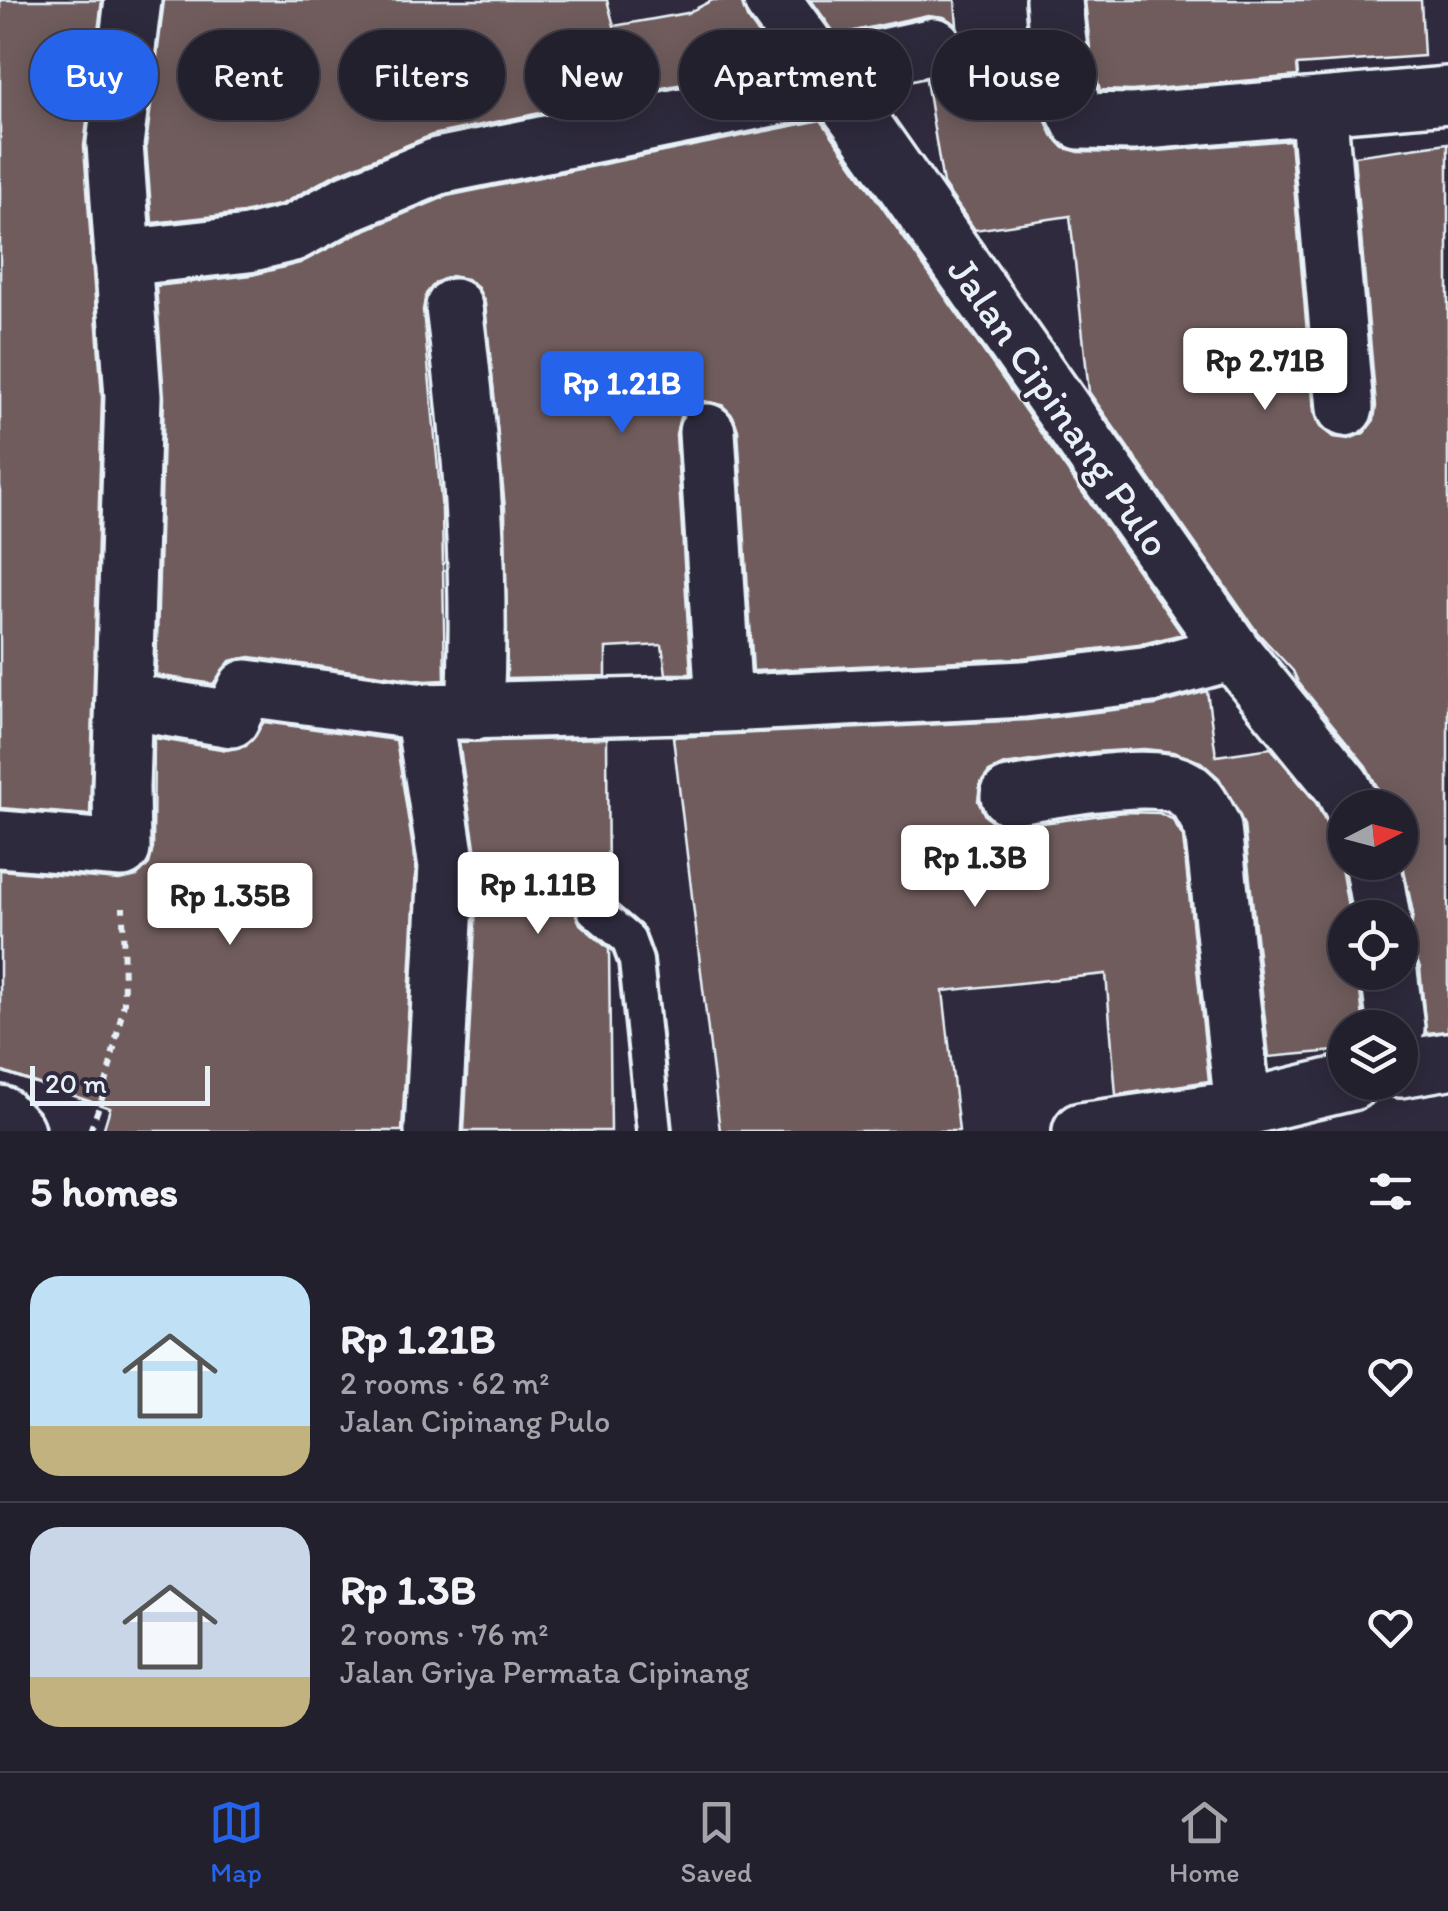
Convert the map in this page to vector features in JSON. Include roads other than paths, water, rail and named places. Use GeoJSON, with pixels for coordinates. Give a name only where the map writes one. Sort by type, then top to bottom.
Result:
{"type":"FeatureCollection","features":[{"type":"Feature","properties":{"kind":"street"},"geometry":{"type":"LineString","coordinates":[[0,838],[122,849],[133,396],[116,144],[133,0]]}},
{"type":"Feature","properties":{"kind":"street","name":"Jalan Cipinang Pulo"},"geometry":{"type":"LineString","coordinates":[[772,0],[794,30]]}},
{"type":"Feature","properties":{"kind":"street"},"geometry":{"type":"LineString","coordinates":[[1054,0],[1059,60],[1068,100],[1080,120],[1133,122],[1448,95]]}},
{"type":"Feature","properties":{"kind":"street"},"geometry":{"type":"LineString","coordinates":[[1318,106],[1345,408]]}},
{"type":"Feature","properties":{"kind":"street"},"geometry":{"type":"LineString","coordinates":[[122,258],[248,244],[293,234],[346,204],[438,166],[679,112]]}},
{"type":"Feature","properties":{"kind":"street","name":"Jalan Cipinang Pulo"},"geometry":{"type":"LineString","coordinates":[[859,120],[1233,652],[1344,790]]}},
{"type":"Feature","properties":{"kind":"street"},"geometry":{"type":"LineString","coordinates":[[432,1131],[446,866],[449,712],[477,589],[467,410],[454,307]]}},
{"type":"Feature","properties":{"kind":"street"},"geometry":{"type":"LineString","coordinates":[[707,432],[724,704]]}},
{"type":"Feature","properties":{"kind":"street"},"geometry":{"type":"LineString","coordinates":[[125,700],[231,718],[246,688],[449,712],[724,704],[1024,688],[1152,674],[1233,652]]}},
{"type":"Feature","properties":{"kind":"street"},"geometry":{"type":"LineString","coordinates":[[1009,796],[1150,779],[1180,786],[1198,800],[1213,828],[1270,1113]]}},
{"type":"Feature","properties":{"kind":"street"},"geometry":{"type":"LineString","coordinates":[[1418,1066],[1448,1061]]}},
{"type":"Feature","properties":{"kind":"street"},"geometry":{"type":"LineString","coordinates":[[1082,1131],[1270,1113],[1328,1091]]}},
{"type":"Feature","properties":{"kind":"street"},"geometry":{"type":"LineString","coordinates":[[0,1114],[16,1131]]}},
{"type":"Feature","properties":{"kind":"lane"},"geometry":{"type":"LineString","coordinates":[[594,910],[628,939],[636,960],[654,1131]]}}]}
